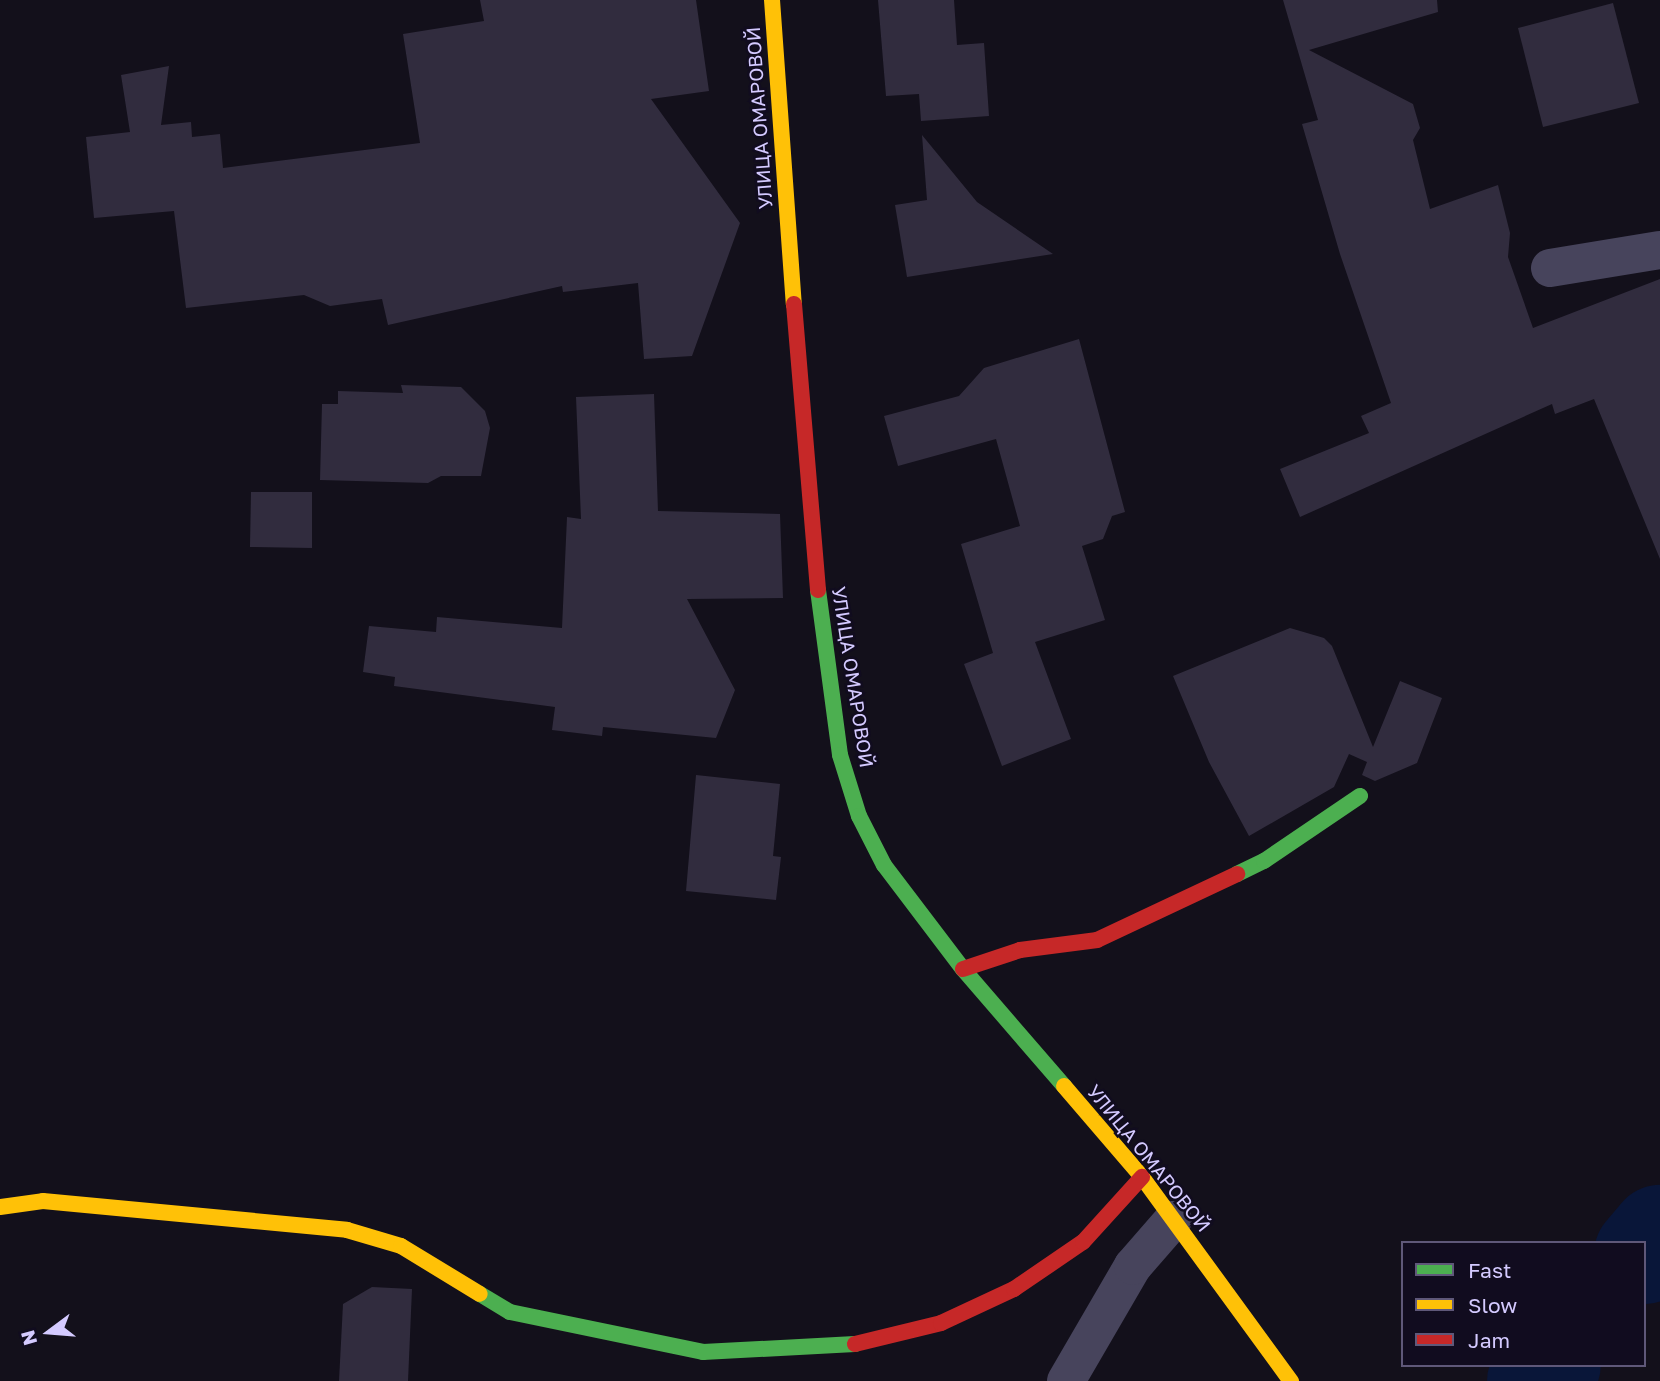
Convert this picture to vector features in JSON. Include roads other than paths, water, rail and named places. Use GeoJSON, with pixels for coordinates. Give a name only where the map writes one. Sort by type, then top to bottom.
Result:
{"type":"FeatureCollection","features":[{"type":"Feature","properties":{"kind":"street","name":"УЛИЦА ОМАРОВОЙ"},"geometry":{"type":"LineString","coordinates":[[772,0],[810,530],[840,755],[859,816],[884,865],[963,969],[1142,1177],[1291,1381]]}},
{"type":"Feature","properties":{"kind":"street"},"geometry":{"type":"LineString","coordinates":[[1550,268],[1660,250]]}},
{"type":"Feature","properties":{"kind":"street"},"geometry":{"type":"LineString","coordinates":[[963,969],[1020,950],[1097,940],[1264,861],[1360,796]]}},
{"type":"Feature","properties":{"kind":"street"},"geometry":{"type":"LineString","coordinates":[[0,1208],[43,1201],[347,1230],[401,1246],[510,1312],[703,1352],[864,1343],[941,1323],[1014,1289],[1083,1242],[1142,1177]]}},
{"type":"Feature","properties":{"kind":"street"},"geometry":{"type":"LineString","coordinates":[[1066,1381],[1133,1266],[1173,1220]]}},
{"type":"Feature","properties":{"kind":"waterway"},"geometry":{"type":"LineString","coordinates":[[1646,1252],[1660,1235]]}},
{"type":"Feature","properties":{"kind":"waterway"},"geometry":{"type":"LineString","coordinates":[[1537,1381],[1549,1367]]}}]}
